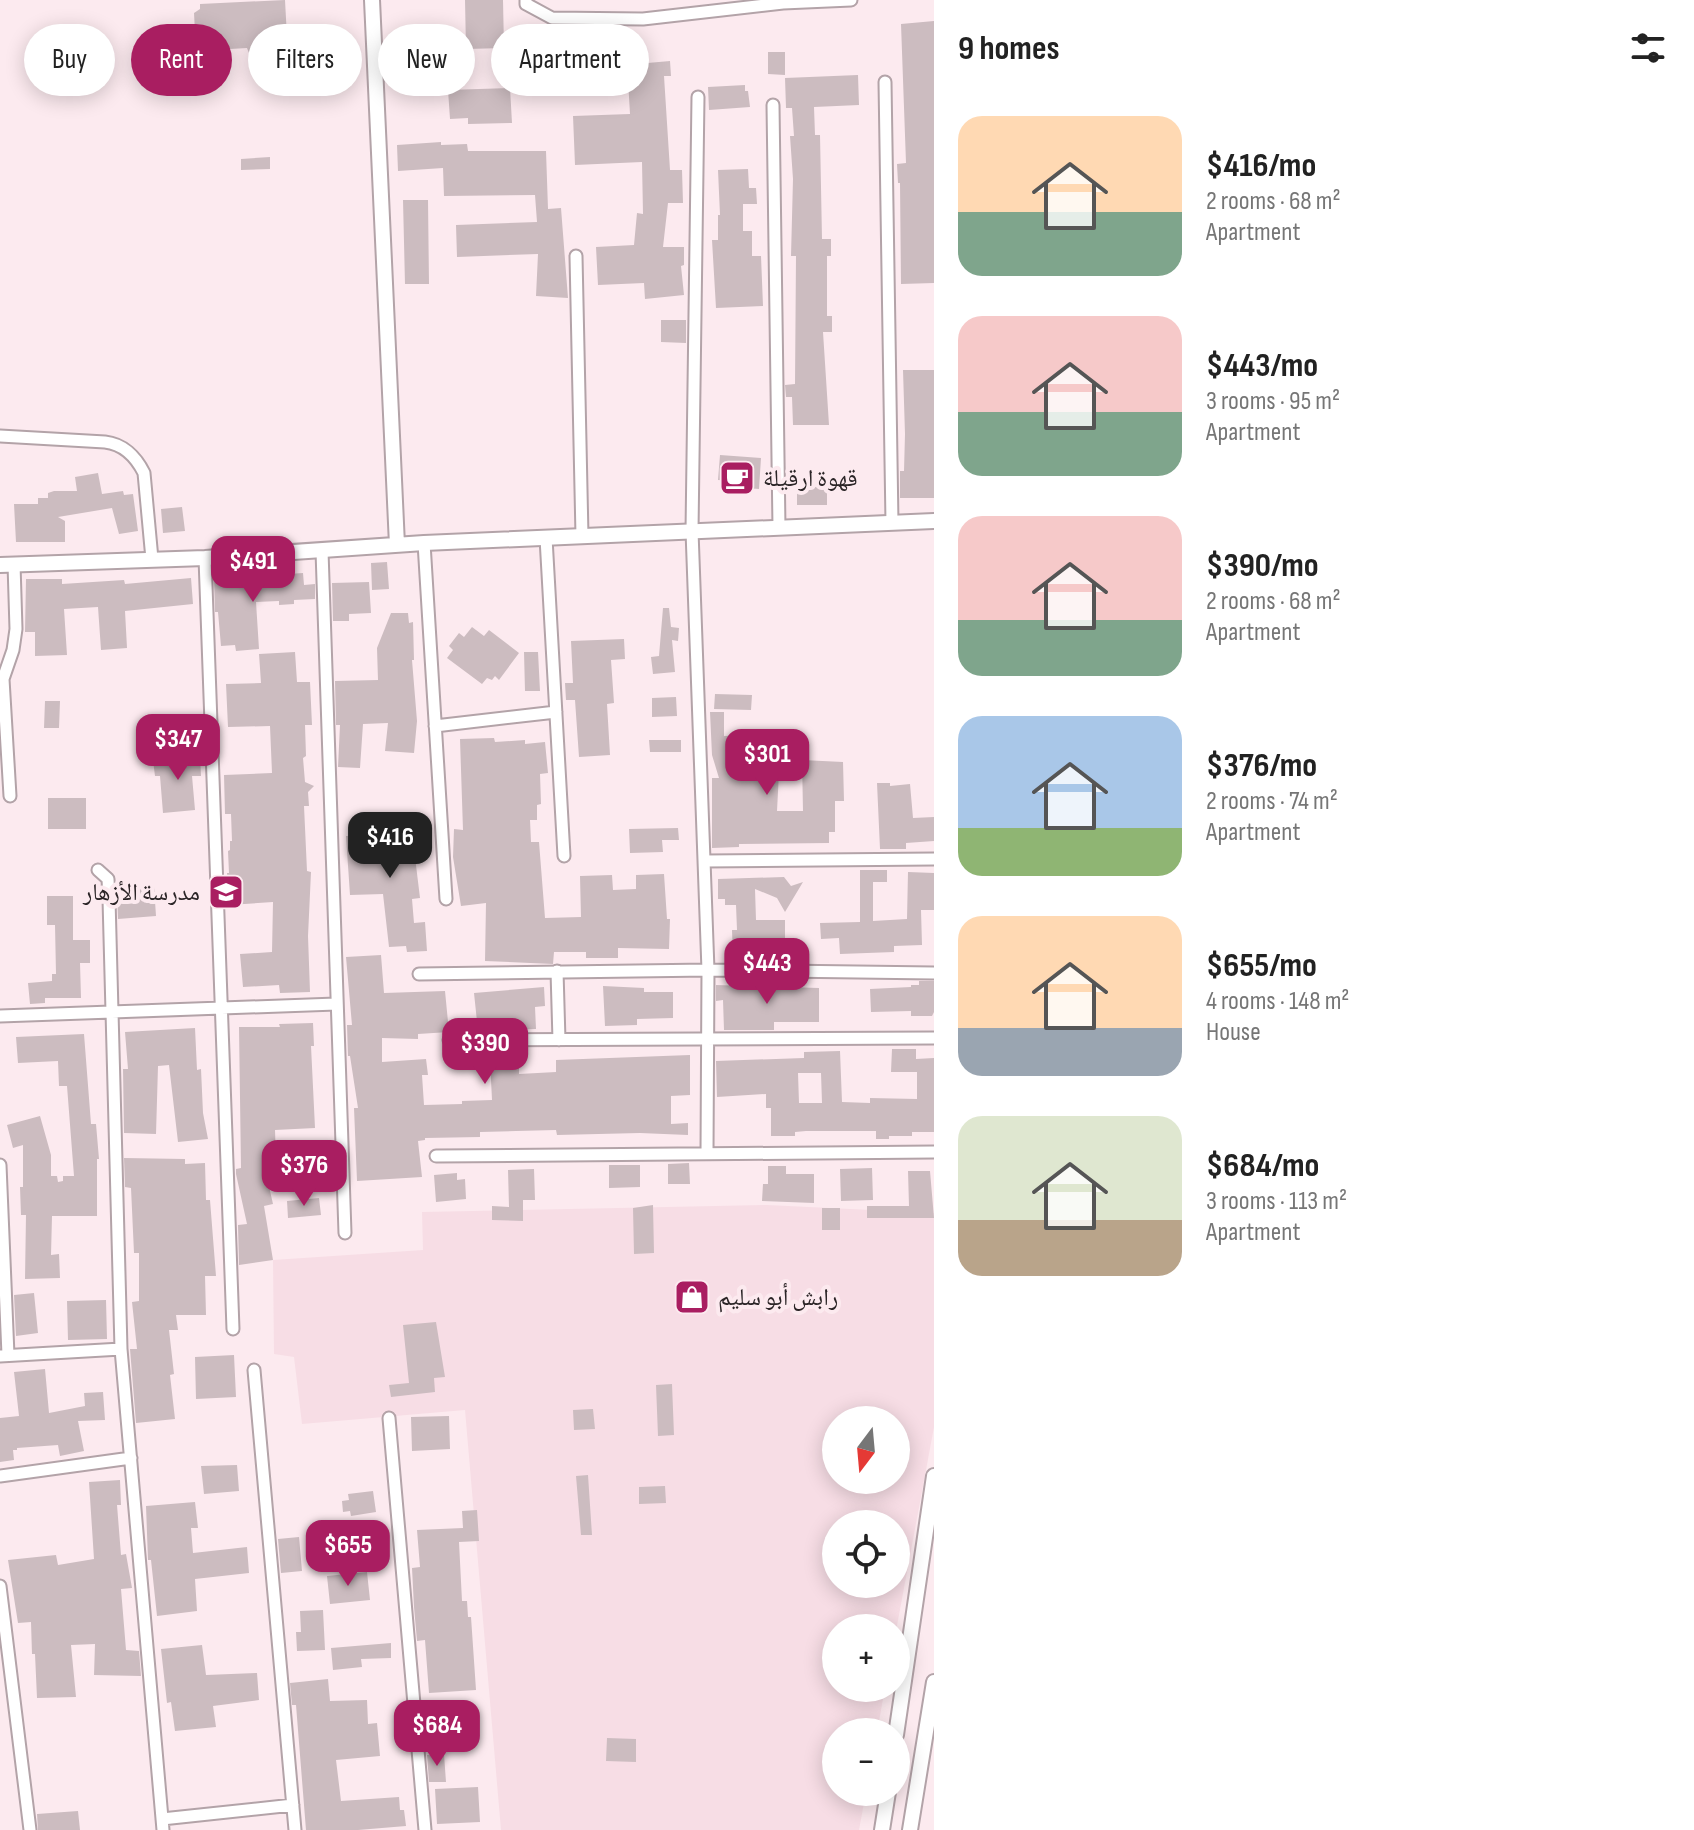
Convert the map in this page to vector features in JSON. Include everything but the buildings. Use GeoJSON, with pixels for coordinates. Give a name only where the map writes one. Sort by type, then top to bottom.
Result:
{"type":"FeatureCollection","features":[{"type":"Feature","properties":{"kind":"street"},"geometry":{"type":"LineString","coordinates":[[372,0],[397,545]]}},
{"type":"Feature","properties":{"kind":"street"},"geometry":{"type":"LineString","coordinates":[[526,0],[526,4],[552,18],[643,19],[783,3],[851,0]]}},
{"type":"Feature","properties":{"kind":"street"},"geometry":{"type":"LineString","coordinates":[[885,82],[892,523]]}},
{"type":"Feature","properties":{"kind":"street"},"geometry":{"type":"LineString","coordinates":[[698,97],[692,531],[708,970],[707,1152]]}},
{"type":"Feature","properties":{"kind":"street"},"geometry":{"type":"LineString","coordinates":[[773,105],[779,528]]}},
{"type":"Feature","properties":{"kind":"street"},"geometry":{"type":"LineString","coordinates":[[576,256],[582,536]]}},
{"type":"Feature","properties":{"kind":"street"},"geometry":{"type":"LineString","coordinates":[[0,436],[105,442],[123,448],[140,464],[144,473],[152,559]]}},
{"type":"Feature","properties":{"kind":"street"},"geometry":{"type":"LineString","coordinates":[[10,796],[3,679],[16,629],[7,565],[934,521]]}},
{"type":"Feature","properties":{"kind":"street"},"geometry":{"type":"LineString","coordinates":[[546,538],[564,856]]}},
{"type":"Feature","properties":{"kind":"street"},"geometry":{"type":"LineString","coordinates":[[424,543],[446,899]]}},
{"type":"Feature","properties":{"kind":"street"},"geometry":{"type":"LineString","coordinates":[[322,551],[345,1233]]}},
{"type":"Feature","properties":{"kind":"street"},"geometry":{"type":"LineString","coordinates":[[205,558],[233,1329]]}},
{"type":"Feature","properties":{"kind":"street"},"geometry":{"type":"LineString","coordinates":[[435,726],[556,712]]}},
{"type":"Feature","properties":{"kind":"street"},"geometry":{"type":"LineString","coordinates":[[705,861],[934,859]]}},
{"type":"Feature","properties":{"kind":"street"},"geometry":{"type":"LineString","coordinates":[[98,870],[108,879],[109,889],[121,1349],[163,1825],[293,1805]]}},
{"type":"Feature","properties":{"kind":"street"},"geometry":{"type":"LineString","coordinates":[[419,974],[708,970],[934,973]]}},
{"type":"Feature","properties":{"kind":"street"},"geometry":{"type":"LineString","coordinates":[[557,971],[559,1040]]}},
{"type":"Feature","properties":{"kind":"street"},"geometry":{"type":"LineString","coordinates":[[0,1016],[336,1004]]}},
{"type":"Feature","properties":{"kind":"street"},"geometry":{"type":"LineString","coordinates":[[449,1040],[934,1038]]}},
{"type":"Feature","properties":{"kind":"street"},"geometry":{"type":"LineString","coordinates":[[436,1156],[934,1152]]}},
{"type":"Feature","properties":{"kind":"street"},"geometry":{"type":"LineString","coordinates":[[0,1165],[4,1356],[121,1349]]}},
{"type":"Feature","properties":{"kind":"street"},"geometry":{"type":"LineString","coordinates":[[254,1370],[295,1830]]}},
{"type":"Feature","properties":{"kind":"street"},"geometry":{"type":"LineString","coordinates":[[389,1418],[425,1830]]}},
{"type":"Feature","properties":{"kind":"street"},"geometry":{"type":"LineString","coordinates":[[0,1476],[131,1458]]}},
{"type":"Feature","properties":{"kind":"street"},"geometry":{"type":"LineString","coordinates":[[898,1718],[934,1476]]}},
{"type":"Feature","properties":{"kind":"street"},"geometry":{"type":"LineString","coordinates":[[0,1586],[30,1830]]}},
{"type":"Feature","properties":{"kind":"street"},"geometry":{"type":"LineString","coordinates":[[910,1830],[934,1682]]}},
{"type":"Feature","properties":{"kind":"street"},"geometry":{"type":"LineString","coordinates":[[882,1830],[886,1806]]}},
{"type":"Feature","properties":{"kind":"shaded area"},"geometry":{"type":"Polygon","coordinates":[[[767,1205],[934,1213],[934,1427],[910,1556],[910,1510],[822,1510],[822,1598],[902,1598],[899,1614],[822,1614],[822,1702],[882,1702],[880,1718],[822,1718],[822,1806],[863,1806],[859,1830],[501,1830],[465,1410],[302,1424],[294,1357],[274,1354],[273,1260],[423,1250],[422,1212],[767,1205]]]}},
{"type":"Feature","properties":{"kind":"place","name":"قهوة ارقيلة"},"geometry":{"type":"Point","coordinates":[737,478]}},
{"type":"Feature","properties":{"kind":"place","name":"مدرسة الأزهار"},"geometry":{"type":"Point","coordinates":[226,892]}},
{"type":"Feature","properties":{"kind":"place","name":"رابش أبو سليم"},"geometry":{"type":"Point","coordinates":[692,1297]}}]}
